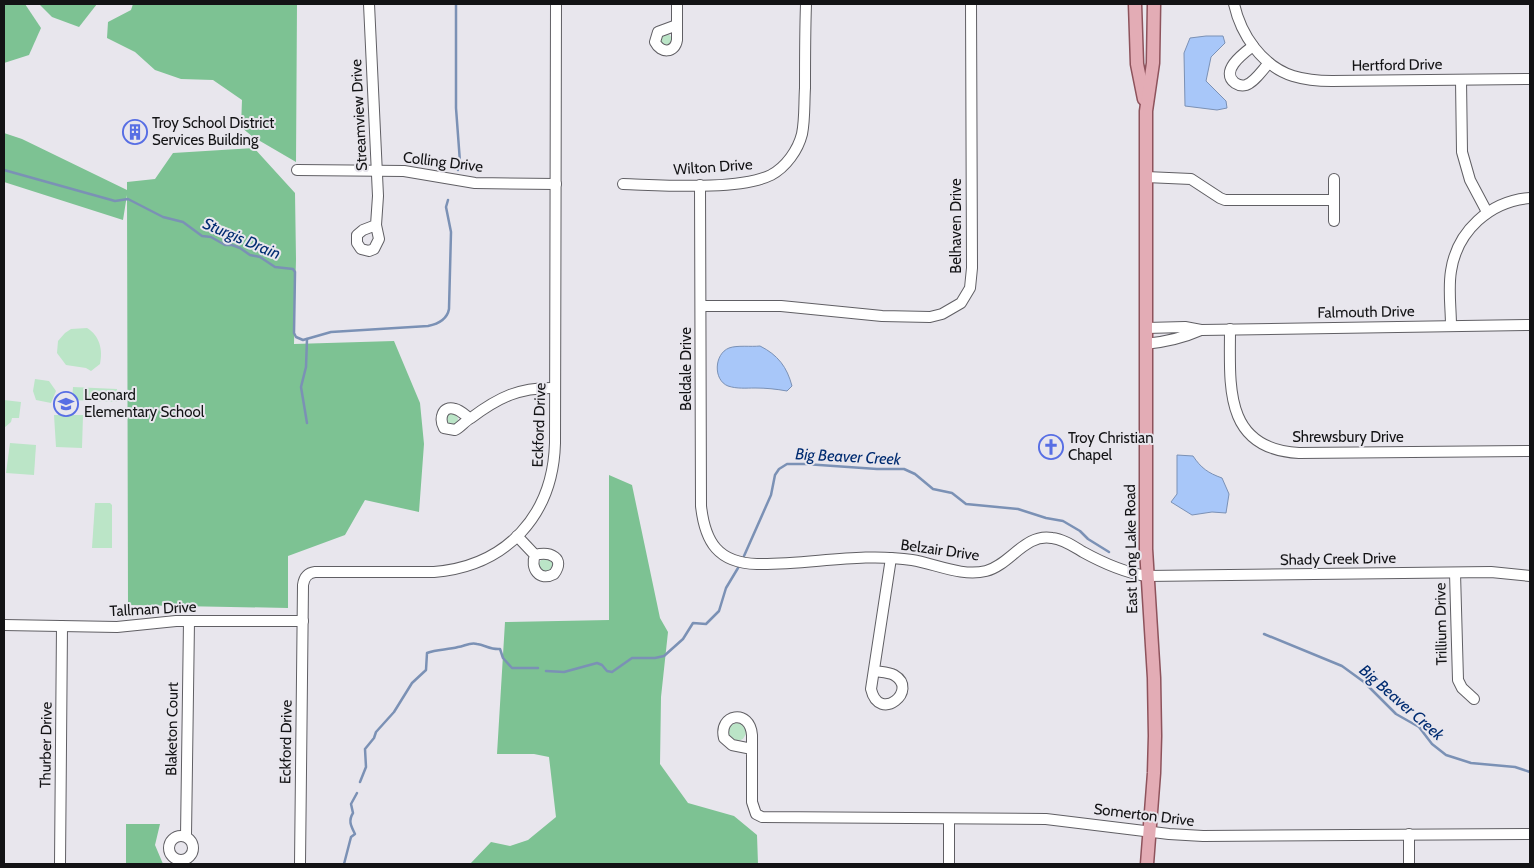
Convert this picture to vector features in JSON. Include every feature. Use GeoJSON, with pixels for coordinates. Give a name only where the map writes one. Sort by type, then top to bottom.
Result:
{"type":"FeatureCollection","features":[{"type":"Feature","properties":{"kind":"main road","name":"East Long Lake Road"},"geometry":{"type":"LineString","coordinates":[[1135,4],[1137,64],[1146,112]]}},
{"type":"Feature","properties":{"kind":"main road"},"geometry":{"type":"LineString","coordinates":[[1141,4],[1141,14],[1143,17],[1148,18],[1154,10]]}},
{"type":"Feature","properties":{"kind":"main road","name":"East Long Lake Road"},"geometry":{"type":"LineString","coordinates":[[1146,864],[1150,832],[1155,736],[1154,678],[1146,576],[1145,344],[1146,112],[1153,63],[1154,10]]}},
{"type":"Feature","properties":{"kind":"street","name":"Streamview Drive"},"geometry":{"type":"LineString","coordinates":[[369,4],[377,171],[378,210],[376,225]]}},
{"type":"Feature","properties":{"kind":"street","name":"Eckford Drive"},"geometry":{"type":"LineString","coordinates":[[300,864],[304,582],[308,574],[312,572],[448,571],[483,560],[501,550],[517,536],[538,511],[551,481],[555,457],[556,388],[556,4]]}},
{"type":"Feature","properties":{"kind":"street"},"geometry":{"type":"LineString","coordinates":[[677,4],[677,25]]}},
{"type":"Feature","properties":{"kind":"street","name":"Wilton Drive"},"geometry":{"type":"LineString","coordinates":[[623,184],[732,184],[758,180],[778,171],[793,154],[802,133],[804,122],[806,4]]}},
{"type":"Feature","properties":{"kind":"street","name":"Belhaven Drive"},"geometry":{"type":"LineString","coordinates":[[702,306],[786,306],[917,317],[942,314],[961,303],[970,288],[972,268],[972,4]]}},
{"type":"Feature","properties":{"kind":"street","name":"Hertford Drive"},"geometry":{"type":"LineString","coordinates":[[1234,4],[1239,22],[1253,46],[1269,63],[1283,72],[1308,80],[1530,79]]}},
{"type":"Feature","properties":{"kind":"street"},"geometry":{"type":"LineString","coordinates":[[1253,46],[1231,66],[1230,75],[1234,82],[1241,86],[1249,84],[1269,63]]}},
{"type":"Feature","properties":{"kind":"street"},"geometry":{"type":"LineString","coordinates":[[1461,80],[1462,152],[1470,180],[1487,212]]}},
{"type":"Feature","properties":{"kind":"street","name":"Colling Drive"},"geometry":{"type":"LineString","coordinates":[[297,170],[417,172],[475,183],[556,184]]}},
{"type":"Feature","properties":{"kind":"street"},"geometry":{"type":"LineString","coordinates":[[1146,177],[1191,179],[1220,198],[1232,201],[1334,200]]}},
{"type":"Feature","properties":{"kind":"street"},"geometry":{"type":"LineString","coordinates":[[1334,179],[1334,221]]}},
{"type":"Feature","properties":{"kind":"street","name":"Beldale Drive"},"geometry":{"type":"LineString","coordinates":[[700,185],[702,306],[701,506],[707,536],[716,549]]}},
{"type":"Feature","properties":{"kind":"street"},"geometry":{"type":"LineString","coordinates":[[1451,326],[1451,273],[1456,251],[1471,227],[1487,212],[1512,200],[1530,198]]}},
{"type":"Feature","properties":{"kind":"street","name":"Falmouth Drive"},"geometry":{"type":"LineString","coordinates":[[1146,328],[1185,327],[1201,330],[1230,328],[1530,326]]}},
{"type":"Feature","properties":{"kind":"street","name":"Shrewsbury Drive"},"geometry":{"type":"LineString","coordinates":[[1230,328],[1231,387],[1235,410],[1247,430],[1268,447],[1280,451],[1299,453],[1530,451]]}},
{"type":"Feature","properties":{"kind":"street","name":"Falmouth Drive"},"geometry":{"type":"LineString","coordinates":[[1145,344],[1183,338],[1201,330]]}},
{"type":"Feature","properties":{"kind":"street"},"geometry":{"type":"LineString","coordinates":[[469,418],[498,399],[518,391],[535,388],[556,388]]}},
{"type":"Feature","properties":{"kind":"street"},"geometry":{"type":"LineString","coordinates":[[517,536],[535,555]]}},
{"type":"Feature","properties":{"kind":"street","name":"Belzair Drive"},"geometry":{"type":"LineString","coordinates":[[716,549],[729,558],[751,564],[891,558],[916,561],[967,572],[979,572],[998,566],[1030,542],[1041,538],[1052,538],[1069,544],[1116,568],[1146,576]]}},
{"type":"Feature","properties":{"kind":"street"},"geometry":{"type":"LineString","coordinates":[[875,671],[891,558]]}},
{"type":"Feature","properties":{"kind":"street","name":"Shady Creek Drive"},"geometry":{"type":"LineString","coordinates":[[1146,576],[1455,572],[1503,572],[1530,576]]}},
{"type":"Feature","properties":{"kind":"street","name":"Trillium Drive"},"geometry":{"type":"LineString","coordinates":[[1455,572],[1458,680],[1462,688],[1474,699]]}},
{"type":"Feature","properties":{"kind":"street","name":"Tallman Drive"},"geometry":{"type":"LineString","coordinates":[[4,626],[117,627],[188,621],[303,621]]}},
{"type":"Feature","properties":{"kind":"street","name":"Blaketon Court"},"geometry":{"type":"LineString","coordinates":[[186,836],[188,621]]}},
{"type":"Feature","properties":{"kind":"street","name":"Thurber Drive"},"geometry":{"type":"LineString","coordinates":[[60,864],[62,626]]}},
{"type":"Feature","properties":{"kind":"street","name":"Somerton Drive"},"geometry":{"type":"LineString","coordinates":[[752,749],[752,802],[756,814],[769,818],[1046,819],[1150,832],[1203,836],[1530,834]]}},
{"type":"Feature","properties":{"kind":"street"},"geometry":{"type":"LineString","coordinates":[[949,819],[949,864]]}},
{"type":"Feature","properties":{"kind":"street"},"geometry":{"type":"LineString","coordinates":[[1409,834],[1409,864]]}},
{"type":"Feature","properties":{"kind":"green space"},"geometry":{"type":"Polygon","coordinates":[[[4,4],[25,4],[41,28],[29,55],[4,63],[4,4]]]}},
{"type":"Feature","properties":{"kind":"green space"},"geometry":{"type":"Polygon","coordinates":[[[39,4],[97,4],[79,27],[52,17],[39,4]]]}},
{"type":"Feature","properties":{"kind":"green space"},"geometry":{"type":"Polygon","coordinates":[[[133,4],[297,4],[296,162],[253,137],[241,127],[242,100],[213,80],[181,79],[155,70],[135,52],[107,38],[108,22],[131,10],[133,4]]]}},
{"type":"Feature","properties":{"kind":"green space"},"geometry":{"type":"Polygon","coordinates":[[[666,34],[672,40],[666,46],[660,40],[666,34]]]}},
{"type":"Feature","properties":{"kind":"green space"},"geometry":{"type":"Polygon","coordinates":[[[4,133],[22,139],[127,190],[127,182],[155,179],[173,153],[254,148],[295,193],[294,344],[394,341],[420,403],[424,444],[419,512],[365,500],[345,535],[288,556],[288,608],[128,605],[127,195],[123,220],[4,182],[4,133]]]}},
{"type":"Feature","properties":{"kind":"green space"},"geometry":{"type":"Polygon","coordinates":[[[87,328],[98,339],[101,349],[100,364],[91,371],[86,368],[66,365],[57,353],[58,341],[65,333],[71,329],[87,328]]]}},
{"type":"Feature","properties":{"kind":"green space"},"geometry":{"type":"Polygon","coordinates":[[[35,379],[49,381],[56,391],[51,403],[36,400],[33,391],[35,379]]]}},
{"type":"Feature","properties":{"kind":"green space"},"geometry":{"type":"Polygon","coordinates":[[[73,387],[117,389],[117,402],[72,400],[73,387]]]}},
{"type":"Feature","properties":{"kind":"green space"},"geometry":{"type":"Polygon","coordinates":[[[4,400],[21,402],[19,418],[12,418],[11,422],[4,428],[4,400]]]}},
{"type":"Feature","properties":{"kind":"green space"},"geometry":{"type":"Polygon","coordinates":[[[452,413],[458,419],[452,425],[446,419],[452,413]]]}},
{"type":"Feature","properties":{"kind":"green space"},"geometry":{"type":"Polygon","coordinates":[[[54,415],[83,415],[82,448],[56,447],[54,415]]]}},
{"type":"Feature","properties":{"kind":"green space"},"geometry":{"type":"Polygon","coordinates":[[[10,443],[36,445],[34,475],[6,473],[10,443]]]}},
{"type":"Feature","properties":{"kind":"green space"},"geometry":{"type":"Polygon","coordinates":[[[609,475],[632,485],[660,618],[668,632],[661,697],[660,764],[688,803],[734,816],[757,835],[758,864],[470,864],[491,842],[510,846],[528,840],[556,817],[549,757],[534,754],[497,754],[505,622],[609,620],[609,475]]]}},
{"type":"Feature","properties":{"kind":"green space"},"geometry":{"type":"Polygon","coordinates":[[[95,503],[110,503],[112,505],[112,548],[92,548],[95,503]]]}},
{"type":"Feature","properties":{"kind":"green space"},"geometry":{"type":"Polygon","coordinates":[[[543,558],[549,558],[553,565],[549,572],[543,572],[539,568],[539,562],[543,558]]]}},
{"type":"Feature","properties":{"kind":"green space"},"geometry":{"type":"Polygon","coordinates":[[[733,723],[741,723],[746,728],[744,739],[733,741],[728,736],[728,728],[733,723]]]}},
{"type":"Feature","properties":{"kind":"green space"},"geometry":{"type":"Polygon","coordinates":[[[126,824],[160,824],[155,845],[163,864],[126,864],[126,824]]]}},
{"type":"Feature","properties":{"kind":"water"},"geometry":{"type":"Polygon","coordinates":[[[1223,36],[1225,43],[1211,57],[1206,81],[1226,101],[1227,108],[1217,110],[1185,106],[1184,53],[1190,38],[1223,36]]]}},
{"type":"Feature","properties":{"kind":"water"},"geometry":{"type":"Polygon","coordinates":[[[760,346],[772,353],[784,367],[792,386],[787,391],[767,388],[731,387],[723,383],[720,378],[717,367],[720,356],[724,351],[736,347],[760,346]]]}},
{"type":"Feature","properties":{"kind":"water"},"geometry":{"type":"Polygon","coordinates":[[[1177,455],[1193,456],[1205,470],[1222,478],[1229,494],[1226,513],[1212,512],[1192,515],[1171,502],[1177,494],[1177,455]]]}},
{"type":"Feature","properties":{"kind":"waterway","name":"Sturgis Drain"},"geometry":{"type":"LineString","coordinates":[[456,4],[456,108],[460,162],[458,170]]}},
{"type":"Feature","properties":{"kind":"waterway","name":"Sturgis Drain"},"geometry":{"type":"LineString","coordinates":[[4,170],[115,201],[128,199],[163,217],[183,222],[202,236],[211,237],[225,245],[232,245],[250,255],[260,257],[275,267],[293,269],[295,272],[294,333],[296,337],[303,340],[331,332],[428,326],[439,323],[444,319],[449,309],[451,232],[446,207],[448,200]]}},
{"type":"Feature","properties":{"kind":"waterway"},"geometry":{"type":"LineString","coordinates":[[307,339],[306,367],[301,387],[307,423]]}},
{"type":"Feature","properties":{"kind":"waterway","name":"Big Beaver Creek"},"geometry":{"type":"LineString","coordinates":[[744,556],[771,495],[775,475],[779,469],[787,464],[904,469],[915,474],[933,489],[952,493],[966,504],[1018,509],[1063,521],[1109,552]]}},
{"type":"Feature","properties":{"kind":"waterway","name":"Big Beaver Creek"},"geometry":{"type":"LineString","coordinates":[[546,671],[564,672],[597,663],[602,665],[607,671],[612,672],[632,658],[664,656],[683,639],[693,623],[706,624],[719,611],[726,588],[738,568]]}},
{"type":"Feature","properties":{"kind":"waterway","name":"Big Beaver Creek"},"geometry":{"type":"LineString","coordinates":[[1264,634],[1342,666],[1364,682],[1396,714],[1419,727],[1432,744],[1446,755],[1471,763],[1515,767],[1530,772]]}},
{"type":"Feature","properties":{"kind":"waterway","name":"Big Beaver Creek"},"geometry":{"type":"LineString","coordinates":[[360,782],[366,767],[365,749],[374,738],[376,732],[394,712],[412,683],[426,670],[427,653],[474,644],[500,649],[503,658],[512,668],[538,668]]}},
{"type":"Feature","properties":{"kind":"waterway","name":"Big Beaver Creek"},"geometry":{"type":"LineString","coordinates":[[344,864],[351,837],[355,834],[351,824],[353,813],[351,804],[357,793]]}},
{"type":"Feature","properties":{"kind":"place","name":"Troy School District Services Building"},"geometry":{"type":"Point","coordinates":[135,132]}},
{"type":"Feature","properties":{"kind":"place","name":"Leonard Elementary School"},"geometry":{"type":"Point","coordinates":[66,404]}},
{"type":"Feature","properties":{"kind":"place","name":"Troy Christian Chapel"},"geometry":{"type":"Point","coordinates":[1051,447]}}]}
